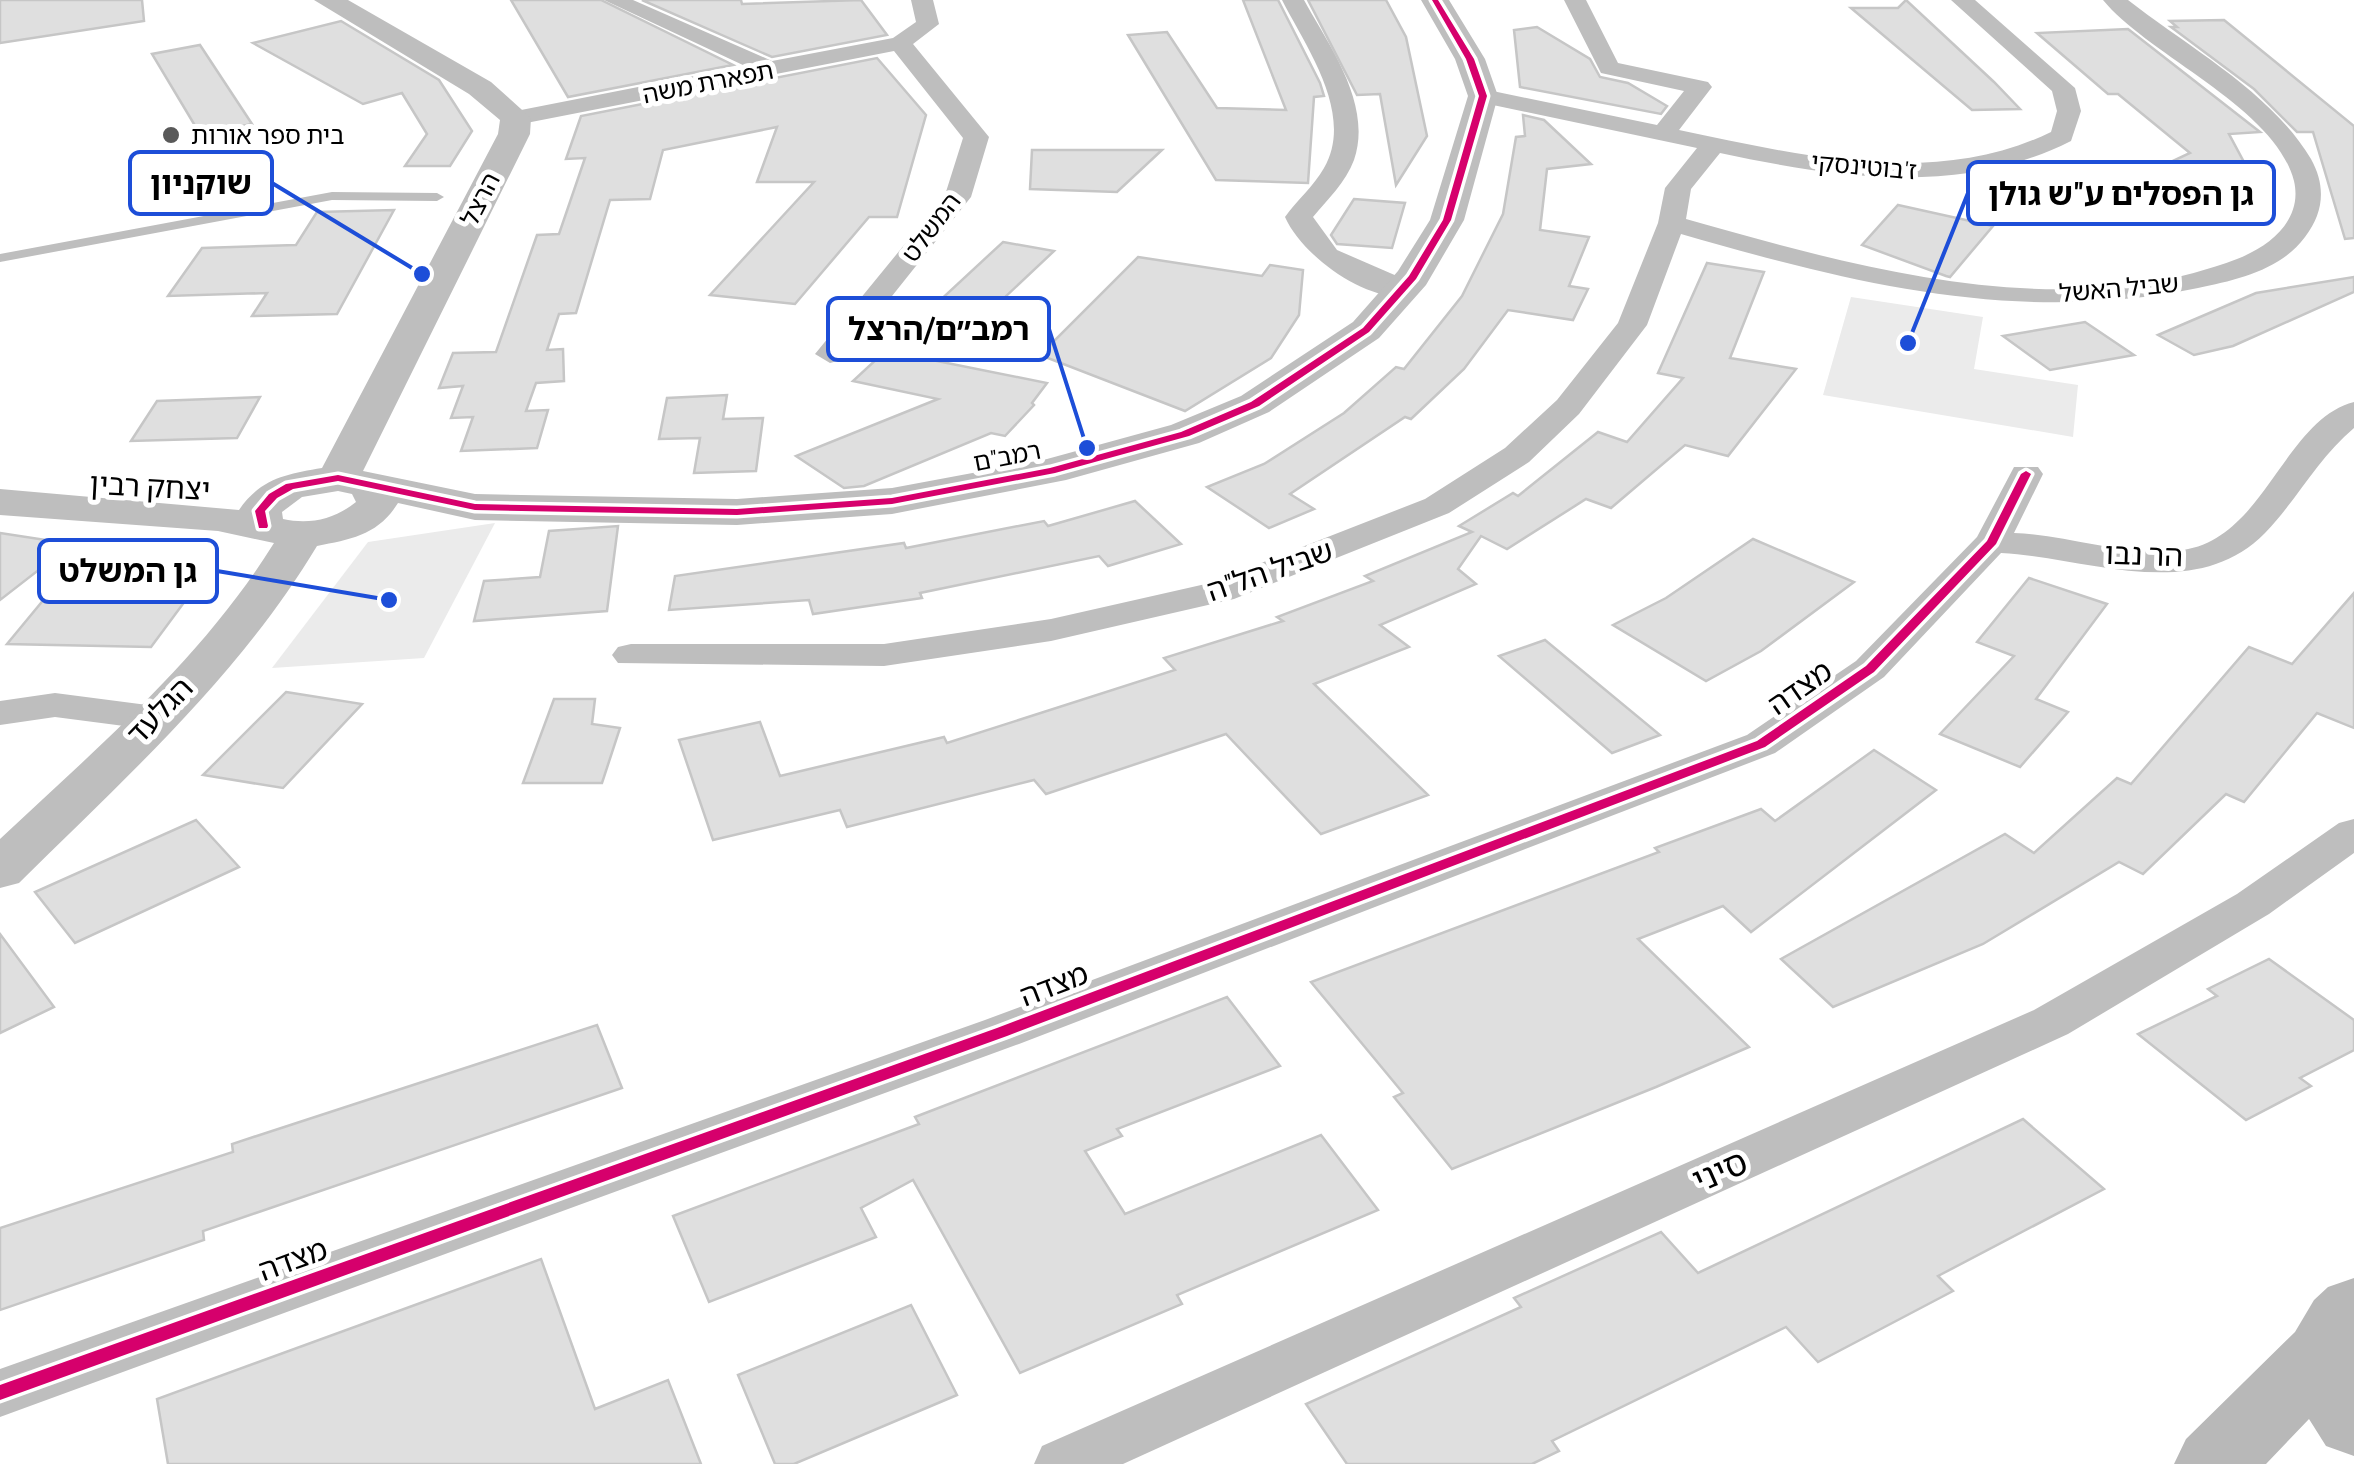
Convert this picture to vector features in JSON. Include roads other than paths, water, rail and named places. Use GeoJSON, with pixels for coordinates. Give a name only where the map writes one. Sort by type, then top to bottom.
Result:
{"type":"FeatureCollection","features":[{"type":"Feature","properties":{"kind":"main road"},"geometry":{"type":"LineString","coordinates":[[2340,1330],[2328,1378],[2354,1422]]}},
{"type":"Feature","properties":{"kind":"main road"},"geometry":{"type":"LineString","coordinates":[[2214,1464],[2340,1330]]}},
{"type":"Feature","properties":{"kind":"street"},"geometry":{"type":"LineString","coordinates":[[328,0],[480,88],[516,118]]}},
{"type":"Feature","properties":{"kind":"street"},"geometry":{"type":"LineString","coordinates":[[615,0],[771,69]]}},
{"type":"Feature","properties":{"kind":"street"},"geometry":{"type":"LineString","coordinates":[[900,43],[928,24],[922,0]]}},
{"type":"Feature","properties":{"kind":"street"},"geometry":{"type":"LineString","coordinates":[[1293,0],[1337,89],[1347,126],[1341,162],[1298,217],[1306,238],[1359,273],[1403,289]]}},
{"type":"Feature","properties":{"kind":"street"},"geometry":{"type":"LineString","coordinates":[[1435,0],[1470,59],[1484,96]]}},
{"type":"Feature","properties":{"kind":"street"},"geometry":{"type":"LineString","coordinates":[[1575,0],[1609,68],[1700,86],[1662,135]]}},
{"type":"Feature","properties":{"kind":"street","name":"ז'בוטינסקי"},"geometry":{"type":"LineString","coordinates":[[1484,96],[1713,145],[1883,172],[1936,172],[2028,152],[2062,136],[2070,111],[2063,88],[1962,0]]}},
{"type":"Feature","properties":{"kind":"street","name":"שביל האשל"},"geometry":{"type":"LineString","coordinates":[[1672,223],[1860,275],[1946,290],[2024,295],[2176,286],[2277,252],[2305,221],[2311,188],[2296,155],[2260,118],[2114,0]]}},
{"type":"Feature","properties":{"kind":"street","name":"תפארת משה"},"geometry":{"type":"LineString","coordinates":[[516,118],[900,43]]}},
{"type":"Feature","properties":{"kind":"street","name":"המשלט"},"geometry":{"type":"LineString","coordinates":[[830,354],[958,197],[976,137],[900,43]]}},
{"type":"Feature","properties":{"kind":"street","name":"רמב\"ם"},"geometry":{"type":"LineString","coordinates":[[341,493],[475,507],[737,512],[892,501],[1051,471],[1185,434],[1255,404],[1366,330],[1403,289],[1447,220],[1484,96]]}},
{"type":"Feature","properties":{"kind":"street","name":"הרצל"},"geometry":{"type":"LineString","coordinates":[[341,493],[514,134],[516,118]]}},
{"type":"Feature","properties":{"kind":"street","name":"שביל הל\"ה"},"geometry":{"type":"LineString","coordinates":[[631,655],[884,656],[1051,630],[1221,591],[1437,506],[1517,454],[1568,407],[1632,325],[1672,223],[1678,188],[1713,145]]}},
{"type":"Feature","properties":{"kind":"street","name":"הר נבו"},"geometry":{"type":"LineString","coordinates":[[1992,542],[2018,542],[2150,562],[2188,560],[2221,551],[2248,531],[2323,435],[2354,412]]}},
{"type":"Feature","properties":{"kind":"street","name":"מצדה"},"geometry":{"type":"LineString","coordinates":[[0,1392],[1002,1032],[1761,744],[1870,670],[1992,542],[2026,474]]}},
{"type":"Feature","properties":{"kind":"street","name":"יצחק רבין"},"geometry":{"type":"LineString","coordinates":[[0,480],[341,493]]}},
{"type":"Feature","properties":{"kind":"street"},"geometry":{"type":"LineString","coordinates":[[282,531],[341,493]]}},
{"type":"Feature","properties":{"kind":"street","name":"הגלעד"},"geometry":{"type":"LineString","coordinates":[[0,870],[154,718],[263,600],[282,531],[258,517],[262,506],[341,493]]}},
{"type":"Feature","properties":{"kind":"street","name":"יצחק רבין"},"geometry":{"type":"LineString","coordinates":[[0,502],[218,518],[282,531]]}},
{"type":"Feature","properties":{"kind":"street"},"geometry":{"type":"LineString","coordinates":[[0,713],[55,706],[154,718]]}},
{"type":"Feature","properties":{"kind":"street","name":"סיני"},"geometry":{"type":"LineString","coordinates":[[1062,1464],[2051,1022],[2253,904],[2354,833]]}},
{"type":"Feature","properties":{"kind":"lane"},"geometry":{"type":"LineString","coordinates":[[0,258],[332,196],[437,197]]}},
{"type":"Feature","properties":{"kind":"place","name":"בית ספר אורות"},"geometry":{"type":"Point","coordinates":[171,135]}},
{"type":"Feature","properties":{"kind":"place","name":"שוקניון"},"geometry":{"type":"Point","coordinates":[422,274]}},
{"type":"Feature","properties":{"kind":"place","name":"גן הפסלים ע\"ש גולן"},"geometry":{"type":"Point","coordinates":[1908,343]}},
{"type":"Feature","properties":{"kind":"place","name":"רמב״ם/הרצל"},"geometry":{"type":"Point","coordinates":[1087,448]}},
{"type":"Feature","properties":{"kind":"place","name":"גן המשלט"},"geometry":{"type":"Point","coordinates":[389,600]}}]}
